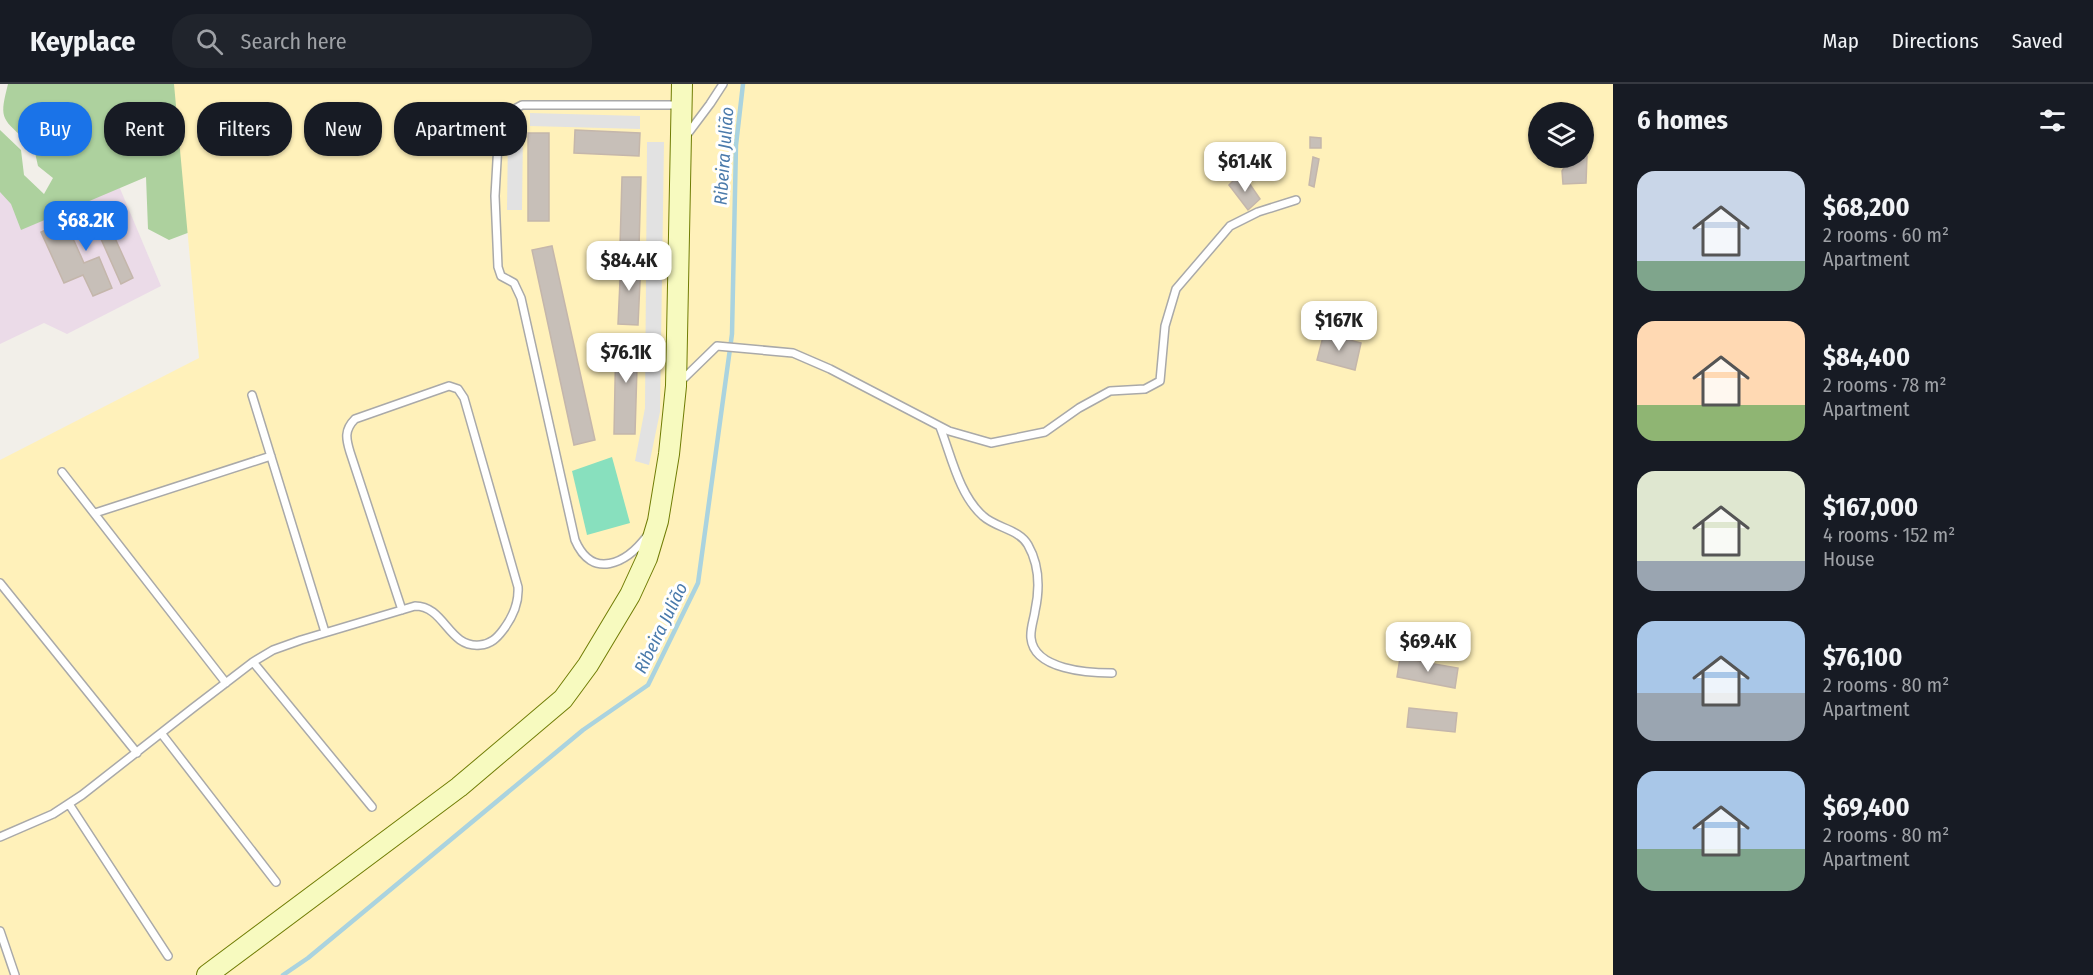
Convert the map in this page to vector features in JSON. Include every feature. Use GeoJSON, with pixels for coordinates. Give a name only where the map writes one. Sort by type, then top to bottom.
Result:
{"type":"FeatureCollection","features":[{"type":"Feature","properties":{"kind":"main road"},"geometry":{"type":"LineString","coordinates":[[207,975],[459,787],[563,699],[588,665],[630,595],[647,558],[658,521],[669,454],[676,386],[682,84]]}},
{"type":"Feature","properties":{"kind":"lane"},"geometry":{"type":"LineString","coordinates":[[682,140],[711,104],[723,84]]}},
{"type":"Feature","properties":{"kind":"lane"},"geometry":{"type":"LineString","coordinates":[[658,521],[645,539],[627,556],[616,562],[599,564],[590,562],[574,540],[521,298],[514,283],[501,276],[498,267],[496,166],[499,126],[507,113],[522,105],[682,105]]}},
{"type":"Feature","properties":{"kind":"lane"},"geometry":{"type":"LineString","coordinates":[[676,386],[717,346],[793,353],[830,369],[949,431],[991,443],[1045,432],[1079,408],[1110,391],[1145,389],[1160,381],[1165,326],[1176,289],[1230,226],[1258,212],[1296,200]]}},
{"type":"Feature","properties":{"kind":"lane"},"geometry":{"type":"LineString","coordinates":[[0,837],[53,814],[69,804],[253,662],[273,650],[325,632],[423,606],[435,613],[459,640],[470,646],[486,645],[497,638],[519,602],[518,587],[464,398],[458,389],[448,386],[355,419],[348,426],[346,438],[348,445],[402,610]]}},
{"type":"Feature","properties":{"kind":"lane"},"geometry":{"type":"LineString","coordinates":[[252,394],[325,632]]}},
{"type":"Feature","properties":{"kind":"lane"},"geometry":{"type":"LineString","coordinates":[[940,427],[963,486],[974,507],[984,518],[1023,537],[1029,547],[1038,573],[1040,590],[1031,640],[1037,650],[1046,659],[1062,668],[1089,674],[1112,674]]}},
{"type":"Feature","properties":{"kind":"lane"},"geometry":{"type":"LineString","coordinates":[[94,513],[271,456]]}},
{"type":"Feature","properties":{"kind":"lane"},"geometry":{"type":"LineString","coordinates":[[62,472],[226,683]]}},
{"type":"Feature","properties":{"kind":"lane"},"geometry":{"type":"LineString","coordinates":[[0,583],[137,753]]}},
{"type":"Feature","properties":{"kind":"lane"},"geometry":{"type":"LineString","coordinates":[[253,662],[372,807]]}},
{"type":"Feature","properties":{"kind":"lane"},"geometry":{"type":"LineString","coordinates":[[161,733],[276,882]]}},
{"type":"Feature","properties":{"kind":"lane"},"geometry":{"type":"LineString","coordinates":[[69,804],[168,956]]}},
{"type":"Feature","properties":{"kind":"lane"},"geometry":{"type":"LineString","coordinates":[[0,931],[15,975]]}},
{"type":"Feature","properties":{"kind":"shaded area"},"geometry":{"type":"Polygon","coordinates":[[[530,113],[640,116],[640,129],[530,126],[530,113]]]}},
{"type":"Feature","properties":{"kind":"shaded area"},"geometry":{"type":"Polygon","coordinates":[[[647,142],[664,142],[660,412],[649,465],[635,461],[645,408],[647,142]]]}},
{"type":"Feature","properties":{"kind":"shaded area"},"geometry":{"type":"Polygon","coordinates":[[[0,143],[32,216],[116,179],[161,286],[67,334],[44,323],[0,344],[0,143]]]}},
{"type":"Feature","properties":{"kind":"shaded area"},"geometry":{"type":"Polygon","coordinates":[[[508,156],[523,156],[522,210],[507,210],[508,156]]]}},
{"type":"Feature","properties":{"kind":"green space"},"geometry":{"type":"Polygon","coordinates":[[[8,84],[250,84],[245,102],[197,102],[197,156],[231,156],[214,223],[169,240],[148,229],[146,177],[21,230],[11,204],[0,192],[0,130],[18,147],[18,156],[22,156],[24,175],[44,194],[53,178],[38,166],[36,156],[92,156],[92,102],[18,102],[18,132],[4,116],[8,84]]]}},
{"type":"Feature","properties":{"kind":"green space"},"geometry":{"type":"Polygon","coordinates":[[[612,457],[630,523],[587,535],[572,471],[612,457]]]}},
{"type":"Feature","properties":{"kind":"sand"},"geometry":{"type":"Polygon","coordinates":[[[174,84],[1613,84],[1613,975],[0,975],[0,460],[199,358],[181,156],[185,156],[185,102],[176,102],[174,84]]]}},
{"type":"Feature","properties":{"kind":"building"},"geometry":{"type":"Polygon","coordinates":[[[575,130],[640,133],[639,156],[574,153],[575,130]]]}},
{"type":"Feature","properties":{"kind":"building"},"geometry":{"type":"Polygon","coordinates":[[[528,133],[549,133],[549,221],[528,221],[528,133]]]}},
{"type":"Feature","properties":{"kind":"building"},"geometry":{"type":"Polygon","coordinates":[[[1310,137],[1321,138],[1321,148],[1310,148],[1310,137]]]}},
{"type":"Feature","properties":{"kind":"building"},"geometry":{"type":"Polygon","coordinates":[[[1251,147],[1257,160],[1251,163],[1245,149],[1251,147]]]}},
{"type":"Feature","properties":{"kind":"building"},"geometry":{"type":"Polygon","coordinates":[[[1313,157],[1319,159],[1314,187],[1309,185],[1313,157]]]}},
{"type":"Feature","properties":{"kind":"building"},"geometry":{"type":"Polygon","coordinates":[[[1564,168],[1587,168],[1586,183],[1563,184],[1564,168]]]}},
{"type":"Feature","properties":{"kind":"building"},"geometry":{"type":"Polygon","coordinates":[[[622,177],[641,177],[639,247],[620,246],[622,177]]]}},
{"type":"Feature","properties":{"kind":"building"},"geometry":{"type":"Polygon","coordinates":[[[1234,180],[1247,180],[1260,199],[1248,210],[1229,185],[1234,180]]]}},
{"type":"Feature","properties":{"kind":"building"},"geometry":{"type":"Polygon","coordinates":[[[100,205],[133,278],[121,284],[93,221],[70,232],[84,263],[99,257],[112,288],[93,296],[83,275],[64,283],[41,232],[100,205]]]}},
{"type":"Feature","properties":{"kind":"building"},"geometry":{"type":"Polygon","coordinates":[[[552,246],[595,440],[574,445],[532,250],[552,246]]]}},
{"type":"Feature","properties":{"kind":"building"},"geometry":{"type":"Polygon","coordinates":[[[621,259],[641,260],[638,325],[618,324],[621,259]]]}},
{"type":"Feature","properties":{"kind":"building"},"geometry":{"type":"Polygon","coordinates":[[[1324,333],[1361,343],[1355,370],[1317,360],[1324,333]]]}},
{"type":"Feature","properties":{"kind":"building"},"geometry":{"type":"Polygon","coordinates":[[[616,334],[638,335],[635,434],[614,434],[616,334]]]}},
{"type":"Feature","properties":{"kind":"building"},"geometry":{"type":"Polygon","coordinates":[[[1400,658],[1458,668],[1455,688],[1397,677],[1400,658]]]}},
{"type":"Feature","properties":{"kind":"building"},"geometry":{"type":"Polygon","coordinates":[[[1409,708],[1457,713],[1455,732],[1407,727],[1409,708]]]}},
{"type":"Feature","properties":{"kind":"waterway","name":"Ribeira Julião"},"geometry":{"type":"LineString","coordinates":[[283,975],[308,958],[583,730],[648,685],[698,583],[732,334],[736,145],[743,84]]}}]}
